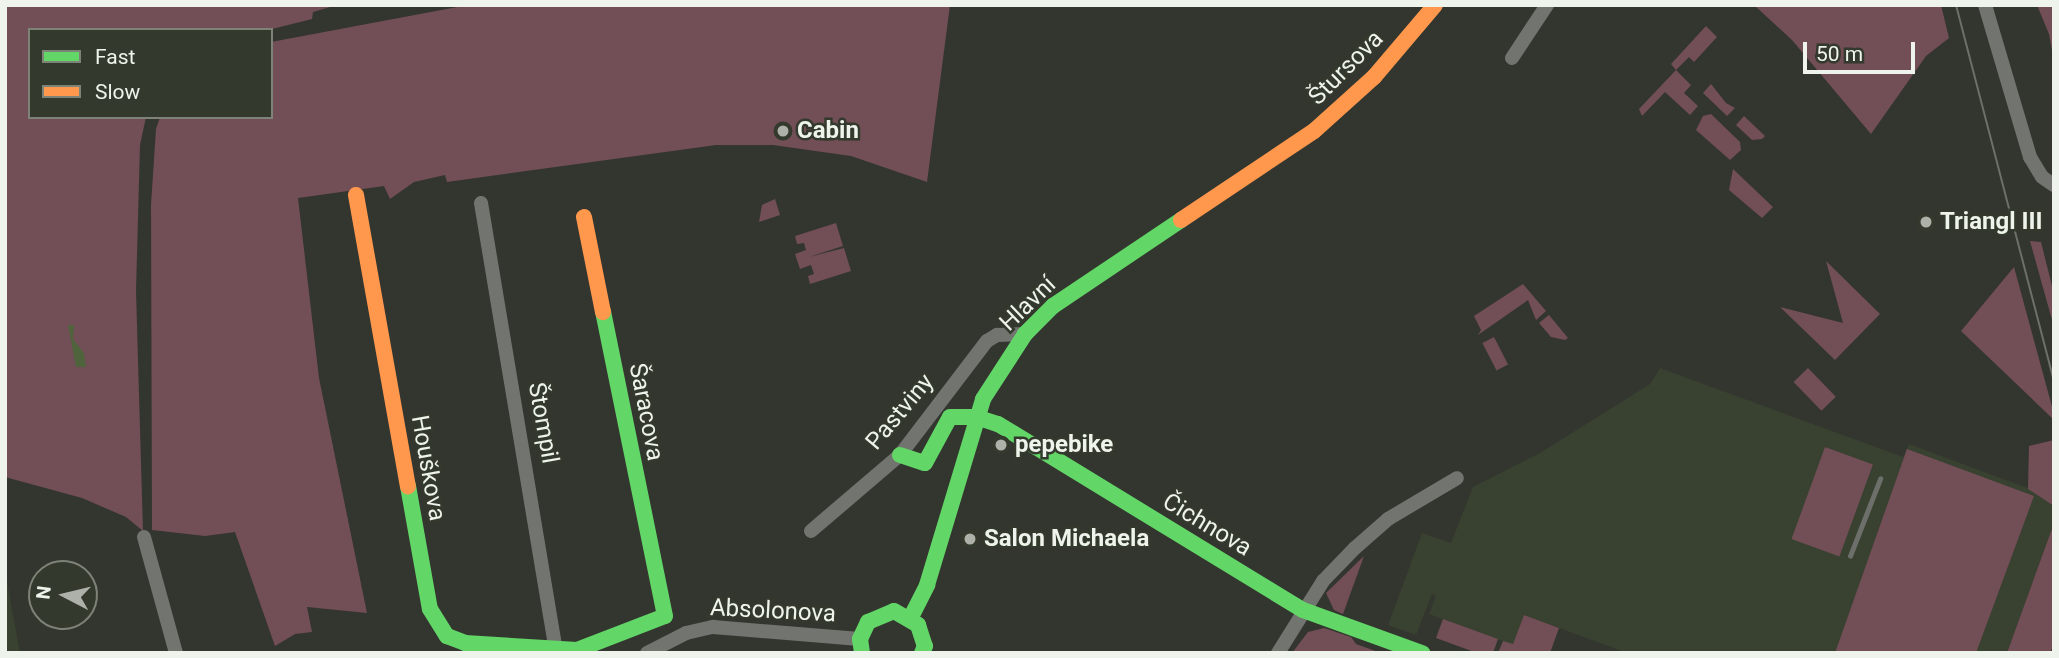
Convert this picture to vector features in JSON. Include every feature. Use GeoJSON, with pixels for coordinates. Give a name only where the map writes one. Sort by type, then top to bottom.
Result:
{"type":"FeatureCollection","features":[{"type":"Feature","properties":{"kind":"street","name":"Štursova"},"geometry":{"type":"LineString","coordinates":[[1314,131],[1374,77],[1435,5]]}},
{"type":"Feature","properties":{"kind":"street"},"geometry":{"type":"LineString","coordinates":[[1512,58],[1547,5]]}},
{"type":"Feature","properties":{"kind":"street"},"geometry":{"type":"LineString","coordinates":[[1985,5],[2030,158],[2042,177],[2054,185]]}},
{"type":"Feature","properties":{"kind":"street","name":"Hlavní"},"geometry":{"type":"LineString","coordinates":[[911,617],[927,585],[976,417],[991,382],[1025,334],[1053,306],[1314,131]]}},
{"type":"Feature","properties":{"kind":"street","name":"Houškova"},"geometry":{"type":"LineString","coordinates":[[356,195],[430,609],[447,636],[465,643],[555,652]]}},
{"type":"Feature","properties":{"kind":"street","name":"Štompil"},"geometry":{"type":"LineString","coordinates":[[481,203],[555,652]]}},
{"type":"Feature","properties":{"kind":"street","name":"Šaracova"},"geometry":{"type":"LineString","coordinates":[[555,652],[589,647],[665,616],[584,217]]}},
{"type":"Feature","properties":{"kind":"street","name":"Pastviny"},"geometry":{"type":"LineString","coordinates":[[811,531],[900,455],[985,343],[997,335],[1025,334]]}},
{"type":"Feature","properties":{"kind":"street"},"geometry":{"type":"LineString","coordinates":[[900,455],[925,463],[937,447],[944,422],[950,417],[976,417]]}},
{"type":"Feature","properties":{"kind":"street","name":"Čichnova"},"geometry":{"type":"LineString","coordinates":[[976,417],[998,424],[1303,610],[1422,653]]}},
{"type":"Feature","properties":{"kind":"street"},"geometry":{"type":"LineString","coordinates":[[1278,653],[1323,581],[1388,519],[1457,478]]}},
{"type":"Feature","properties":{"kind":"street"},"geometry":{"type":"LineString","coordinates":[[144,537],[176,653]]}},
{"type":"Feature","properties":{"kind":"street"},"geometry":{"type":"LineString","coordinates":[[861,646],[868,622],[884,611],[911,617],[923,635],[922,653]]}},
{"type":"Feature","properties":{"kind":"street","name":"Absolonova"},"geometry":{"type":"LineString","coordinates":[[647,653],[686,633],[713,627],[861,646]]}},
{"type":"Feature","properties":{"kind":"shaded area"},"geometry":{"type":"Polygon","coordinates":[[[5,5],[337,5],[313,12],[312,19],[273,29],[28,28],[28,119],[146,119],[140,145],[136,291],[143,531],[126,517],[82,498],[5,477],[5,5]]]}},
{"type":"Feature","properties":{"kind":"shaded area"},"geometry":{"type":"Polygon","coordinates":[[[468,5],[950,5],[927,182],[851,156],[773,145],[716,145],[447,182],[445,175],[414,182],[390,199],[384,186],[298,198],[319,378],[367,613],[307,607],[312,632],[295,634],[275,646],[235,532],[205,536],[152,530],[151,205],[156,129],[159,119],[273,119],[273,42],[468,5]]]}},
{"type":"Feature","properties":{"kind":"shaded area"},"geometry":{"type":"Polygon","coordinates":[[[1754,5],[1941,5],[1949,38],[1926,56],[1871,134],[1792,40],[1754,5]]]}},
{"type":"Feature","properties":{"kind":"shaded area"},"geometry":{"type":"Polygon","coordinates":[[[2037,5],[2054,5],[2054,61],[2049,34],[2037,5]]]}},
{"type":"Feature","properties":{"kind":"shaded area"},"geometry":{"type":"Polygon","coordinates":[[[1706,26],[1717,37],[1694,62],[1689,57],[1676,70],[1671,64],[1706,26]]]}},
{"type":"Feature","properties":{"kind":"shaded area"},"geometry":{"type":"Polygon","coordinates":[[[1676,70],[1691,85],[1684,93],[1698,106],[1690,115],[1665,92],[1642,116],[1639,109],[1676,70]]]}},
{"type":"Feature","properties":{"kind":"shaded area"},"geometry":{"type":"Polygon","coordinates":[[[1711,84],[1726,103],[1735,108],[1727,116],[1703,93],[1711,84]]]}},
{"type":"Feature","properties":{"kind":"shaded area"},"geometry":{"type":"Polygon","coordinates":[[[1711,114],[1740,142],[1741,150],[1730,160],[1696,130],[1703,116],[1711,114]]]}},
{"type":"Feature","properties":{"kind":"shaded area"},"geometry":{"type":"Polygon","coordinates":[[[1744,116],[1765,136],[1762,139],[1752,140],[1736,125],[1744,116]]]}},
{"type":"Feature","properties":{"kind":"shaded area"},"geometry":{"type":"Polygon","coordinates":[[[1733,169],[1773,207],[1762,218],[1729,190],[1733,169]]]}},
{"type":"Feature","properties":{"kind":"shaded area"},"geometry":{"type":"Polygon","coordinates":[[[775,199],[780,215],[759,222],[762,205],[775,199]]]}},
{"type":"Feature","properties":{"kind":"shaded area"},"geometry":{"type":"Polygon","coordinates":[[[836,223],[843,246],[809,257],[844,248],[851,271],[810,284],[808,276],[814,274],[811,265],[800,269],[795,254],[806,250],[804,243],[797,244],[795,236],[836,223]]]}},
{"type":"Feature","properties":{"kind":"shaded area"},"geometry":{"type":"Polygon","coordinates":[[[2030,241],[2041,242],[2054,294],[2054,327],[2030,241]]]}},
{"type":"Feature","properties":{"kind":"shaded area"},"geometry":{"type":"Polygon","coordinates":[[[1826,261],[1880,314],[1835,360],[1780,307],[1843,323],[1826,261]]]}},
{"type":"Feature","properties":{"kind":"shaded area"},"geometry":{"type":"Polygon","coordinates":[[[2014,267],[2054,414],[2054,420],[1961,331],[2014,267]]]}},
{"type":"Feature","properties":{"kind":"shaded area"},"geometry":{"type":"Polygon","coordinates":[[[1523,284],[1546,311],[1536,320],[1528,300],[1478,335],[1481,330],[1474,316],[1523,284]]]}},
{"type":"Feature","properties":{"kind":"shaded area"},"geometry":{"type":"Polygon","coordinates":[[[1549,315],[1568,338],[1565,340],[1551,337],[1539,323],[1549,315]]]}},
{"type":"Feature","properties":{"kind":"shaded area"},"geometry":{"type":"Polygon","coordinates":[[[68,325],[74,325],[73,339],[84,353],[86,367],[76,367],[68,325]]]}},
{"type":"Feature","properties":{"kind":"shaded area"},"geometry":{"type":"Polygon","coordinates":[[[1494,337],[1508,365],[1496,371],[1482,343],[1494,337]]]}},
{"type":"Feature","properties":{"kind":"shaded area"},"geometry":{"type":"Polygon","coordinates":[[[1660,368],[1903,457],[1909,444],[2054,498],[2054,523],[2007,653],[1627,653],[1524,615],[1513,645],[1429,614],[1436,596],[1432,594],[1416,635],[1388,625],[1422,533],[1451,543],[1473,487],[1540,453],[1650,384],[1660,368]]]}},
{"type":"Feature","properties":{"kind":"shaded area"},"geometry":{"type":"Polygon","coordinates":[[[1808,368],[1836,397],[1821,411],[1794,382],[1808,368]]]}},
{"type":"Feature","properties":{"kind":"shaded area"},"geometry":{"type":"Polygon","coordinates":[[[2054,440],[2054,506],[2028,489],[2029,446],[2054,440]]]}},
{"type":"Feature","properties":{"kind":"shaded area"},"geometry":{"type":"Polygon","coordinates":[[[1825,447],[1873,464],[1839,557],[1791,539],[1825,447]]]}},
{"type":"Feature","properties":{"kind":"shaded area"},"geometry":{"type":"Polygon","coordinates":[[[1907,449],[2034,496],[1976,653],[1835,653],[1907,449]]]}},
{"type":"Feature","properties":{"kind":"shaded area"},"geometry":{"type":"Polygon","coordinates":[[[2054,523],[2054,644],[2050,653],[2007,653],[2054,523]]]}},
{"type":"Feature","properties":{"kind":"shaded area"},"geometry":{"type":"Polygon","coordinates":[[[1364,556],[1343,614],[1334,610],[1326,593],[1364,556]]]}},
{"type":"Feature","properties":{"kind":"shaded area"},"geometry":{"type":"Polygon","coordinates":[[[5,570],[20,653],[5,653],[5,570]]]}},
{"type":"Feature","properties":{"kind":"shaded area"},"geometry":{"type":"Polygon","coordinates":[[[1524,615],[1559,628],[1550,653],[1498,653],[1503,641],[1513,644],[1524,615]]]}},
{"type":"Feature","properties":{"kind":"shaded area"},"geometry":{"type":"Polygon","coordinates":[[[1443,619],[1498,639],[1493,653],[1477,653],[1436,638],[1443,619]]]}},
{"type":"Feature","properties":{"kind":"shaded area"},"geometry":{"type":"Polygon","coordinates":[[[1324,628],[1351,637],[1356,644],[1381,653],[1292,653],[1308,632],[1324,628]]]}},
{"type":"Feature","properties":{"kind":"tram line"},"geometry":{"type":"LineString","coordinates":[[1956,5],[2054,381]]}},
{"type":"Feature","properties":{"kind":"railway"},"geometry":{"type":"LineString","coordinates":[[1850,556],[1880,479]]}},
{"type":"Feature","properties":{"kind":"traffic: fast"},"geometry":{"type":"LineString","coordinates":[[911,617],[927,585],[983,399],[1025,334],[1053,306],[1181,220]]}},
{"type":"Feature","properties":{"kind":"traffic: fast"},"geometry":{"type":"LineString","coordinates":[[408,486],[430,609],[447,636],[465,643],[577,650],[665,616],[603,312]]}},
{"type":"Feature","properties":{"kind":"traffic: fast"},"geometry":{"type":"LineString","coordinates":[[900,455],[925,463],[950,417],[976,417],[998,424],[1303,610],[1422,653]]}},
{"type":"Feature","properties":{"kind":"traffic: fast"},"geometry":{"type":"LineString","coordinates":[[862,653],[860,639],[868,622],[894,611],[918,625],[925,646],[922,653]]}},
{"type":"Feature","properties":{"kind":"traffic: slow"},"geometry":{"type":"LineString","coordinates":[[1181,220],[1314,131],[1374,77],[1435,5]]}},
{"type":"Feature","properties":{"kind":"traffic: slow"},"geometry":{"type":"LineString","coordinates":[[356,195],[408,486]]}},
{"type":"Feature","properties":{"kind":"traffic: slow"},"geometry":{"type":"LineString","coordinates":[[584,217],[603,312]]}},
{"type":"Feature","properties":{"kind":"place","name":"Cabin"},"geometry":{"type":"Point","coordinates":[783,131]}},
{"type":"Feature","properties":{"kind":"place","name":"Triangl III"},"geometry":{"type":"Point","coordinates":[1926,222]}},
{"type":"Feature","properties":{"kind":"place","name":"pepebike"},"geometry":{"type":"Point","coordinates":[1001,445]}},
{"type":"Feature","properties":{"kind":"place","name":"Salon Michaela"},"geometry":{"type":"Point","coordinates":[970,539]}}]}
